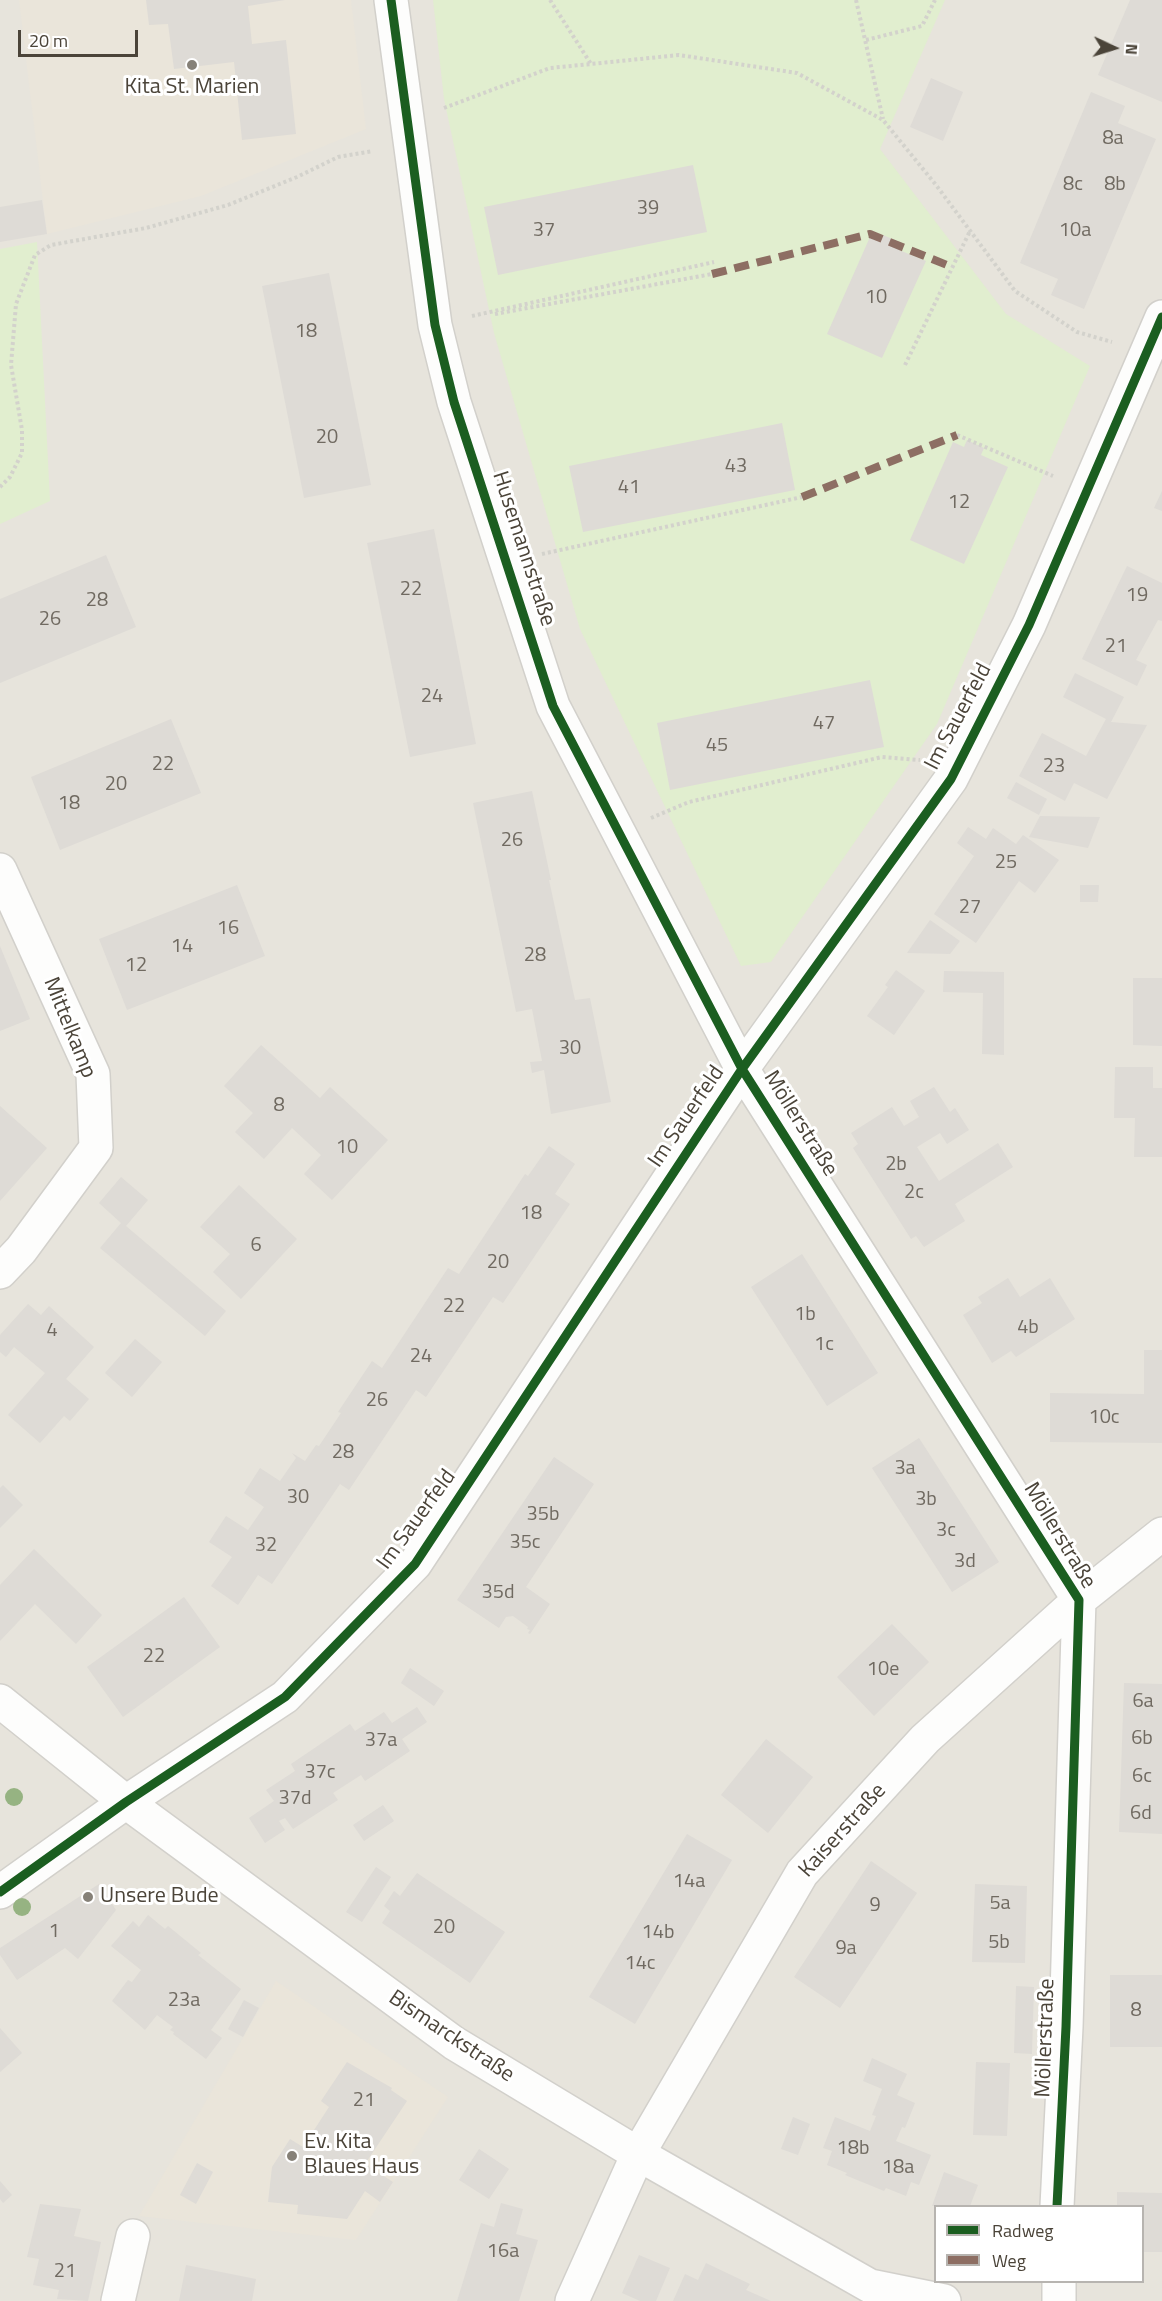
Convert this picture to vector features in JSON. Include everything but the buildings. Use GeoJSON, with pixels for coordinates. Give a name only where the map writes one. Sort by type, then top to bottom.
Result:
{"type":"FeatureCollection","features":[{"type":"Feature","properties":{"kind":"street","name":"Husemannstraße"},"geometry":{"type":"LineString","coordinates":[[391,0],[435,325],[454,402],[553,706],[742,1069]]}},
{"type":"Feature","properties":{"kind":"street","name":"Im Sauerfeld"},"geometry":{"type":"LineString","coordinates":[[0,1892],[126,1802],[285,1697],[415,1564],[742,1069],[951,779],[1029,626],[1162,317]]}},
{"type":"Feature","properties":{"kind":"street","name":"Mittelkamp"},"geometry":{"type":"LineString","coordinates":[[0,870],[93,1074],[96,1148],[21,1250],[0,1272]]}},
{"type":"Feature","properties":{"kind":"street","name":"Möllerstraße"},"geometry":{"type":"LineString","coordinates":[[742,1069],[1079,1600],[1058,2205]]}},
{"type":"Feature","properties":{"kind":"street","name":"Kaiserstraße"},"geometry":{"type":"LineString","coordinates":[[572,2301],[638,2154],[802,1873],[925,1739],[1079,1600],[1162,1534]]}},
{"type":"Feature","properties":{"kind":"street","name":"Bismarckstraße"},"geometry":{"type":"LineString","coordinates":[[0,1701],[126,1802],[454,2043],[638,2154],[870,2286],[944,2301]]}},
{"type":"Feature","properties":{"kind":"street"},"geometry":{"type":"LineString","coordinates":[[118,2301],[133,2236]]}},
{"type":"Feature","properties":{"kind":"street"},"geometry":{"type":"LineString","coordinates":[[1059,2283],[1059,2301]]}},
{"type":"Feature","properties":{"kind":"path"},"geometry":{"type":"LineString","coordinates":[[550,0],[591,63]]}},
{"type":"Feature","properties":{"kind":"path"},"geometry":{"type":"LineString","coordinates":[[856,0],[884,120]]}},
{"type":"Feature","properties":{"kind":"path"},"geometry":{"type":"LineString","coordinates":[[866,40],[922,26],[935,0]]}},
{"type":"Feature","properties":{"kind":"path"},"geometry":{"type":"LineString","coordinates":[[440,110],[550,68],[591,63],[680,55],[797,73],[884,120],[1015,291],[1077,332],[1147,352]]}},
{"type":"Feature","properties":{"kind":"path"},"geometry":{"type":"LineString","coordinates":[[0,487],[10,477],[22,453],[22,430],[11,365],[16,304],[35,255],[51,245],[146,228],[228,205],[297,177],[338,157],[411,145]]}},
{"type":"Feature","properties":{"kind":"path"},"geometry":{"type":"LineString","coordinates":[[905,365],[970,231]]}},
{"type":"Feature","properties":{"kind":"path"},"geometry":{"type":"LineString","coordinates":[[435,325],[714,262]]}},
{"type":"Feature","properties":{"kind":"path"},"geometry":{"type":"LineString","coordinates":[[435,325],[712,274]]}},
{"type":"Feature","properties":{"kind":"path"},"geometry":{"type":"LineString","coordinates":[[957,435],[1087,490]]}},
{"type":"Feature","properties":{"kind":"path"},"geometry":{"type":"LineString","coordinates":[[506,562],[802,497]]}},
{"type":"Feature","properties":{"kind":"path"},"geometry":{"type":"LineString","coordinates":[[620,832],[689,802],[882,757],[924,760],[951,779]]}},
{"type":"Feature","properties":{"kind":"shaded area"},"geometry":{"type":"Polygon","coordinates":[[[0,0],[1162,0],[1162,2301],[0,2301],[0,0]]]}},
{"type":"Feature","properties":{"kind":"shaded area","name":"Kita St. Marien"},"geometry":{"type":"Polygon","coordinates":[[[19,0],[351,0],[366,129],[201,196],[47,234],[19,0]]]}},
{"type":"Feature","properties":{"kind":"shaded area","name":"Ev. Kita Blaues Haus"},"geometry":{"type":"Polygon","coordinates":[[[276,1981],[448,2097],[356,2240],[139,2216],[276,1981]]]}},
{"type":"Feature","properties":{"kind":"green space"},"geometry":{"type":"Polygon","coordinates":[[[433,0],[945,0],[880,149],[1006,314],[1090,366],[937,724],[771,962],[741,966],[580,629],[494,333],[444,99],[433,0]]]}},
{"type":"Feature","properties":{"kind":"green space"},"geometry":{"type":"Polygon","coordinates":[[[37,242],[50,501],[0,524],[0,249],[37,242]]]}},
{"type":"Feature","properties":{"kind":"marked path"},"geometry":{"type":"LineString","coordinates":[[712,274],[870,234],[952,267]]}},
{"type":"Feature","properties":{"kind":"marked path"},"geometry":{"type":"LineString","coordinates":[[802,497],[957,435]]}},
{"type":"Feature","properties":{"kind":"cycle path"},"geometry":{"type":"LineString","coordinates":[[391,0],[435,325],[454,402],[553,706],[742,1069],[1079,1600],[1066,2027],[1057,2205]]}},
{"type":"Feature","properties":{"kind":"cycle path"},"geometry":{"type":"LineString","coordinates":[[0,1892],[126,1802],[285,1697],[415,1564],[742,1069],[951,779],[1029,625],[1162,317]]}},
{"type":"Feature","properties":{"kind":"place","name":"Kita St. Marien"},"geometry":{"type":"Point","coordinates":[192,65]}},
{"type":"Feature","properties":{"kind":"place","name":"Unsere Bude"},"geometry":{"type":"Point","coordinates":[88,1897]}},
{"type":"Feature","properties":{"kind":"place","name":"Ev. Kita Blaues Haus"},"geometry":{"type":"Point","coordinates":[292,2156]}}]}
